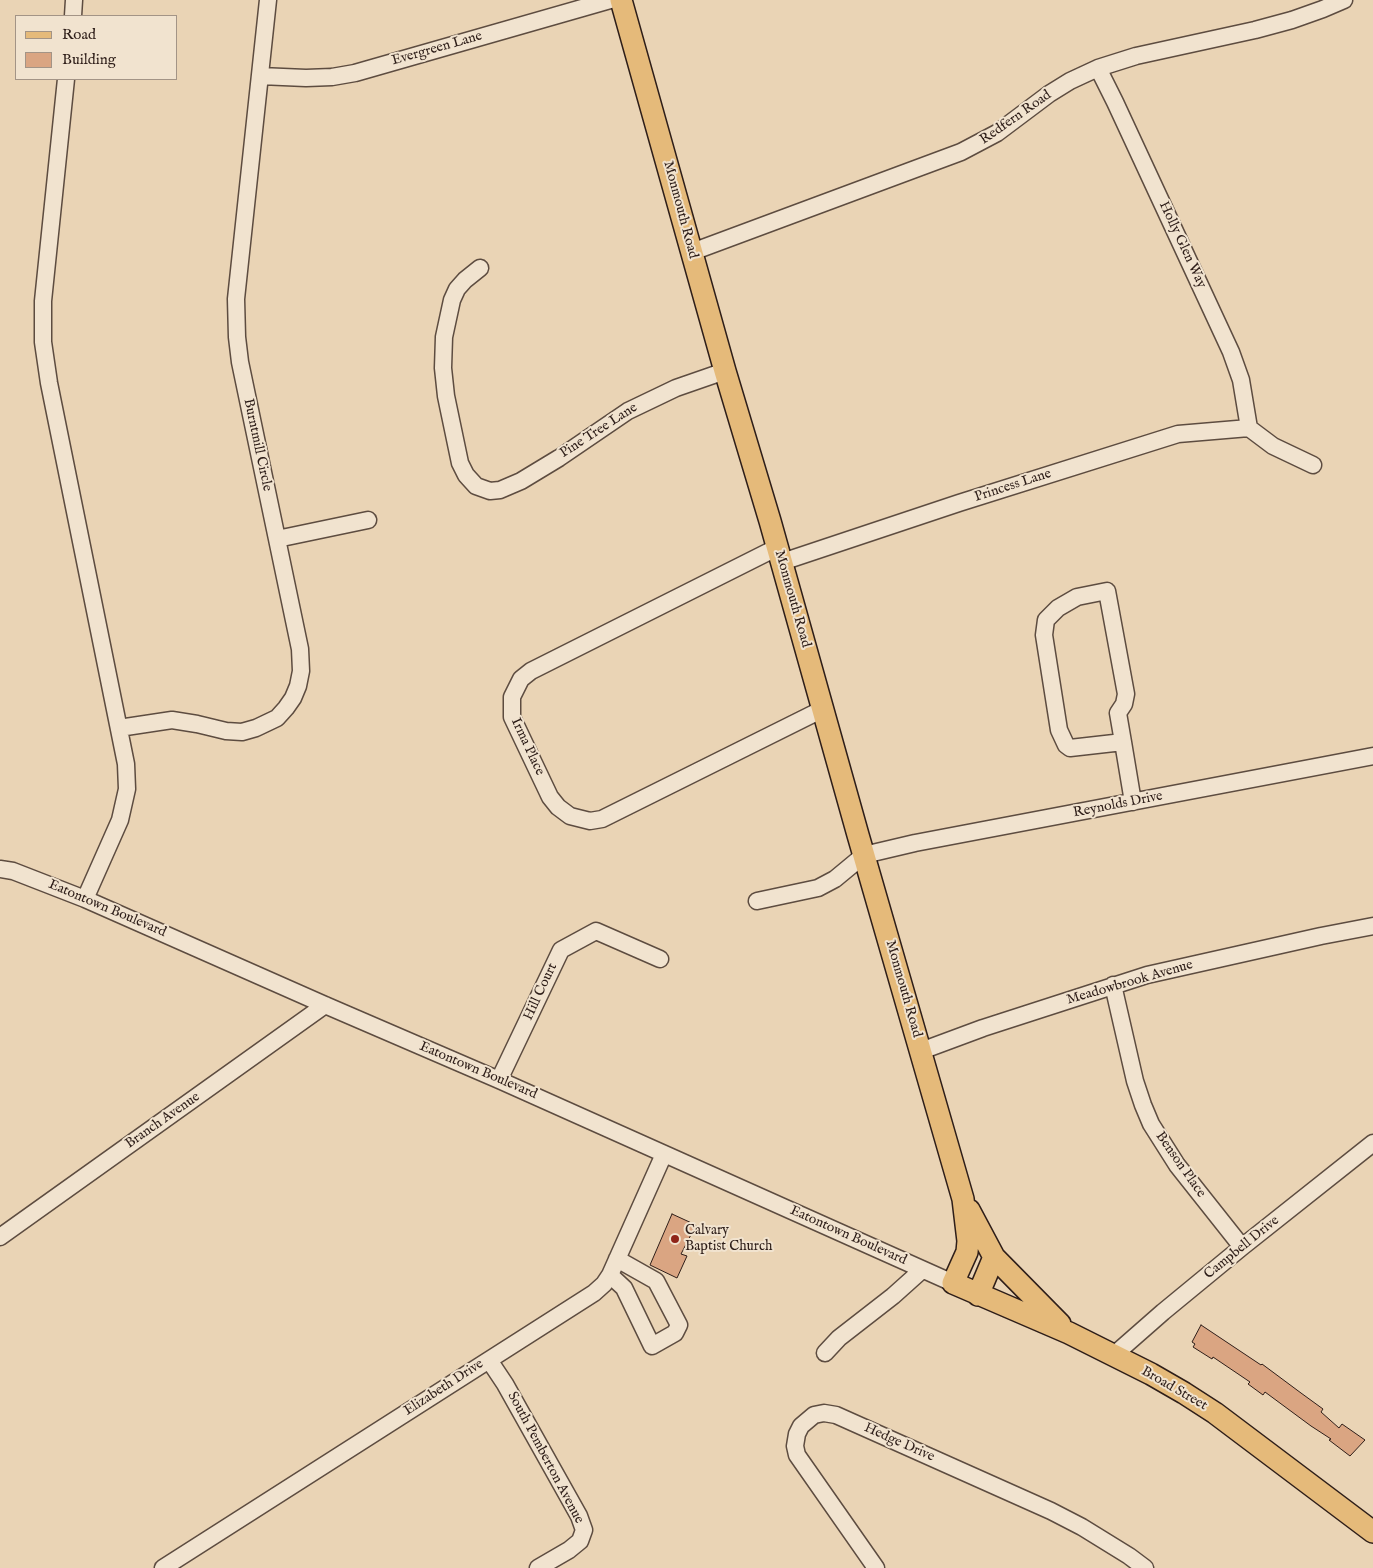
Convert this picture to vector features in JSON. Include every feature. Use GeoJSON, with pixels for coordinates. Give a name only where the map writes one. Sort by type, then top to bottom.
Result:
{"type":"FeatureCollection","features":[{"type":"Feature","properties":{"kind":"main road","name":"Monmouth Road"},"geometry":{"type":"LineString","coordinates":[[621,0],[963,1199],[968,1241],[967,1252],[953,1284]]}},
{"type":"Feature","properties":{"kind":"main road","name":"Monmouth Road"},"geometry":{"type":"LineString","coordinates":[[963,1199],[994,1257],[1069,1333]]}},
{"type":"Feature","properties":{"kind":"main road"},"geometry":{"type":"LineString","coordinates":[[978,1295],[994,1257]]}},
{"type":"Feature","properties":{"kind":"main road","name":"Broad Street"},"geometry":{"type":"LineString","coordinates":[[953,1284],[1069,1333],[1184,1393],[1216,1413],[1373,1532]]}},
{"type":"Feature","properties":{"kind":"street"},"geometry":{"type":"LineString","coordinates":[[72,15],[74,0]]}},
{"type":"Feature","properties":{"kind":"street","name":"Burntmill Circle"},"geometry":{"type":"LineString","coordinates":[[119,728],[172,720],[226,732],[242,732],[268,724],[286,708],[298,686],[301,659],[236,337],[236,299],[268,0]]}},
{"type":"Feature","properties":{"kind":"street","name":"Evergreen Lane"},"geometry":{"type":"LineString","coordinates":[[260,76],[306,78],[332,77],[354,73],[610,0]]}},
{"type":"Feature","properties":{"kind":"street","name":"Redfern Road"},"geometry":{"type":"LineString","coordinates":[[692,252],[961,152],[997,133],[1049,94],[1070,81],[1098,68],[1136,56],[1292,20],[1323,10],[1344,0]]}},
{"type":"Feature","properties":{"kind":"street","name":"Holly Glen Way"},"geometry":{"type":"LineString","coordinates":[[1098,68],[1231,352],[1241,380],[1249,428]]}},
{"type":"Feature","properties":{"kind":"street"},"geometry":{"type":"LineString","coordinates":[[66,80],[43,301],[43,342],[49,383],[126,764],[126,798],[120,820],[85,898]]}},
{"type":"Feature","properties":{"kind":"street","name":"Pine Tree Lane"},"geometry":{"type":"LineString","coordinates":[[480,268],[465,280],[452,300],[444,337],[443,368],[446,396],[460,463],[466,476],[476,486],[490,491],[500,490],[521,481],[560,458],[628,411],[676,388],[726,371]]}},
{"type":"Feature","properties":{"kind":"street"},"geometry":{"type":"LineString","coordinates":[[1249,428],[1273,446],[1313,465]]}},
{"type":"Feature","properties":{"kind":"street","name":"Princess Lane"},"geometry":{"type":"LineString","coordinates":[[780,555],[959,503],[1178,434],[1249,428]]}},
{"type":"Feature","properties":{"kind":"street"},"geometry":{"type":"LineString","coordinates":[[277,539],[368,520]]}},
{"type":"Feature","properties":{"kind":"street","name":"Irma Place"},"geometry":{"type":"LineString","coordinates":[[780,555],[530,670],[521,679],[514,691],[511,704],[512,716],[550,797],[558,807],[570,816],[590,821],[602,819],[823,708]]}},
{"type":"Feature","properties":{"kind":"street"},"geometry":{"type":"LineString","coordinates":[[1122,742],[1070,748],[1066,745],[1059,730],[1044,635],[1046,620],[1058,608],[1077,597],[1107,591],[1126,694],[1124,704],[1118,713],[1133,802]]}},
{"type":"Feature","properties":{"kind":"street","name":"Reynolds Drive"},"geometry":{"type":"LineString","coordinates":[[864,855],[915,843],[1373,756]]}},
{"type":"Feature","properties":{"kind":"street"},"geometry":{"type":"LineString","coordinates":[[757,901],[818,888],[835,879],[864,855]]}},
{"type":"Feature","properties":{"kind":"street","name":"Eatontown Boulevard"},"geometry":{"type":"LineString","coordinates":[[0,869],[14,871],[85,898],[325,1005],[500,1080],[953,1284]]}},
{"type":"Feature","properties":{"kind":"street","name":"Meadowbrook Avenue"},"geometry":{"type":"LineString","coordinates":[[921,1050],[983,1028],[1157,973],[1373,926]]}},
{"type":"Feature","properties":{"kind":"street","name":"Hill Court"},"geometry":{"type":"LineString","coordinates":[[500,1080],[561,950],[596,931],[660,959]]}},
{"type":"Feature","properties":{"kind":"street","name":"Benson Place"},"geometry":{"type":"LineString","coordinates":[[1113,986],[1135,1081],[1151,1124],[1177,1165],[1242,1248]]}},
{"type":"Feature","properties":{"kind":"street","name":"Branch Avenue"},"geometry":{"type":"LineString","coordinates":[[0,1237],[325,1005]]}},
{"type":"Feature","properties":{"kind":"street","name":"Campbell Drive"},"geometry":{"type":"LineString","coordinates":[[1114,1355],[1163,1312],[1373,1143]]}},
{"type":"Feature","properties":{"kind":"street","name":"Elizabeth Drive"},"geometry":{"type":"LineString","coordinates":[[163,1568],[594,1293],[610,1275],[664,1154]]}},
{"type":"Feature","properties":{"kind":"street"},"geometry":{"type":"LineString","coordinates":[[610,1275],[624,1288],[652,1346],[675,1333],[679,1325],[656,1281],[617,1259]]}},
{"type":"Feature","properties":{"kind":"street"},"geometry":{"type":"LineString","coordinates":[[825,1353],[839,1338],[894,1296],[922,1270]]}},
{"type":"Feature","properties":{"kind":"street","name":"South Pemberton Avenue"},"geometry":{"type":"LineString","coordinates":[[490,1360],[574,1508],[584,1530],[580,1541],[569,1550],[538,1568]]}},
{"type":"Feature","properties":{"kind":"street","name":"Hedge Drive"},"geometry":{"type":"LineString","coordinates":[[876,1568],[797,1455],[795,1446],[797,1434],[801,1426],[814,1415],[824,1413],[836,1415],[1051,1511],[1090,1532],[1145,1568]]}},
{"type":"Feature","properties":{"kind":"building","name":"Calvary Baptist Church"},"geometry":{"type":"Polygon","coordinates":[[[672,1214],[696,1225],[681,1254],[687,1256],[677,1278],[650,1265],[672,1214]]]}},
{"type":"Feature","properties":{"kind":"building"},"geometry":{"type":"Polygon","coordinates":[[[1201,1325],[1262,1364],[1323,1409],[1321,1412],[1339,1428],[1342,1424],[1365,1440],[1350,1456],[1329,1440],[1331,1439],[1265,1392],[1263,1395],[1248,1384],[1250,1382],[1213,1357],[1212,1359],[1193,1347],[1195,1344],[1192,1342],[1201,1325]]]}},
{"type":"Feature","properties":{"kind":"place","name":"Calvary Baptist Church"},"geometry":{"type":"Point","coordinates":[675,1239]}}]}
